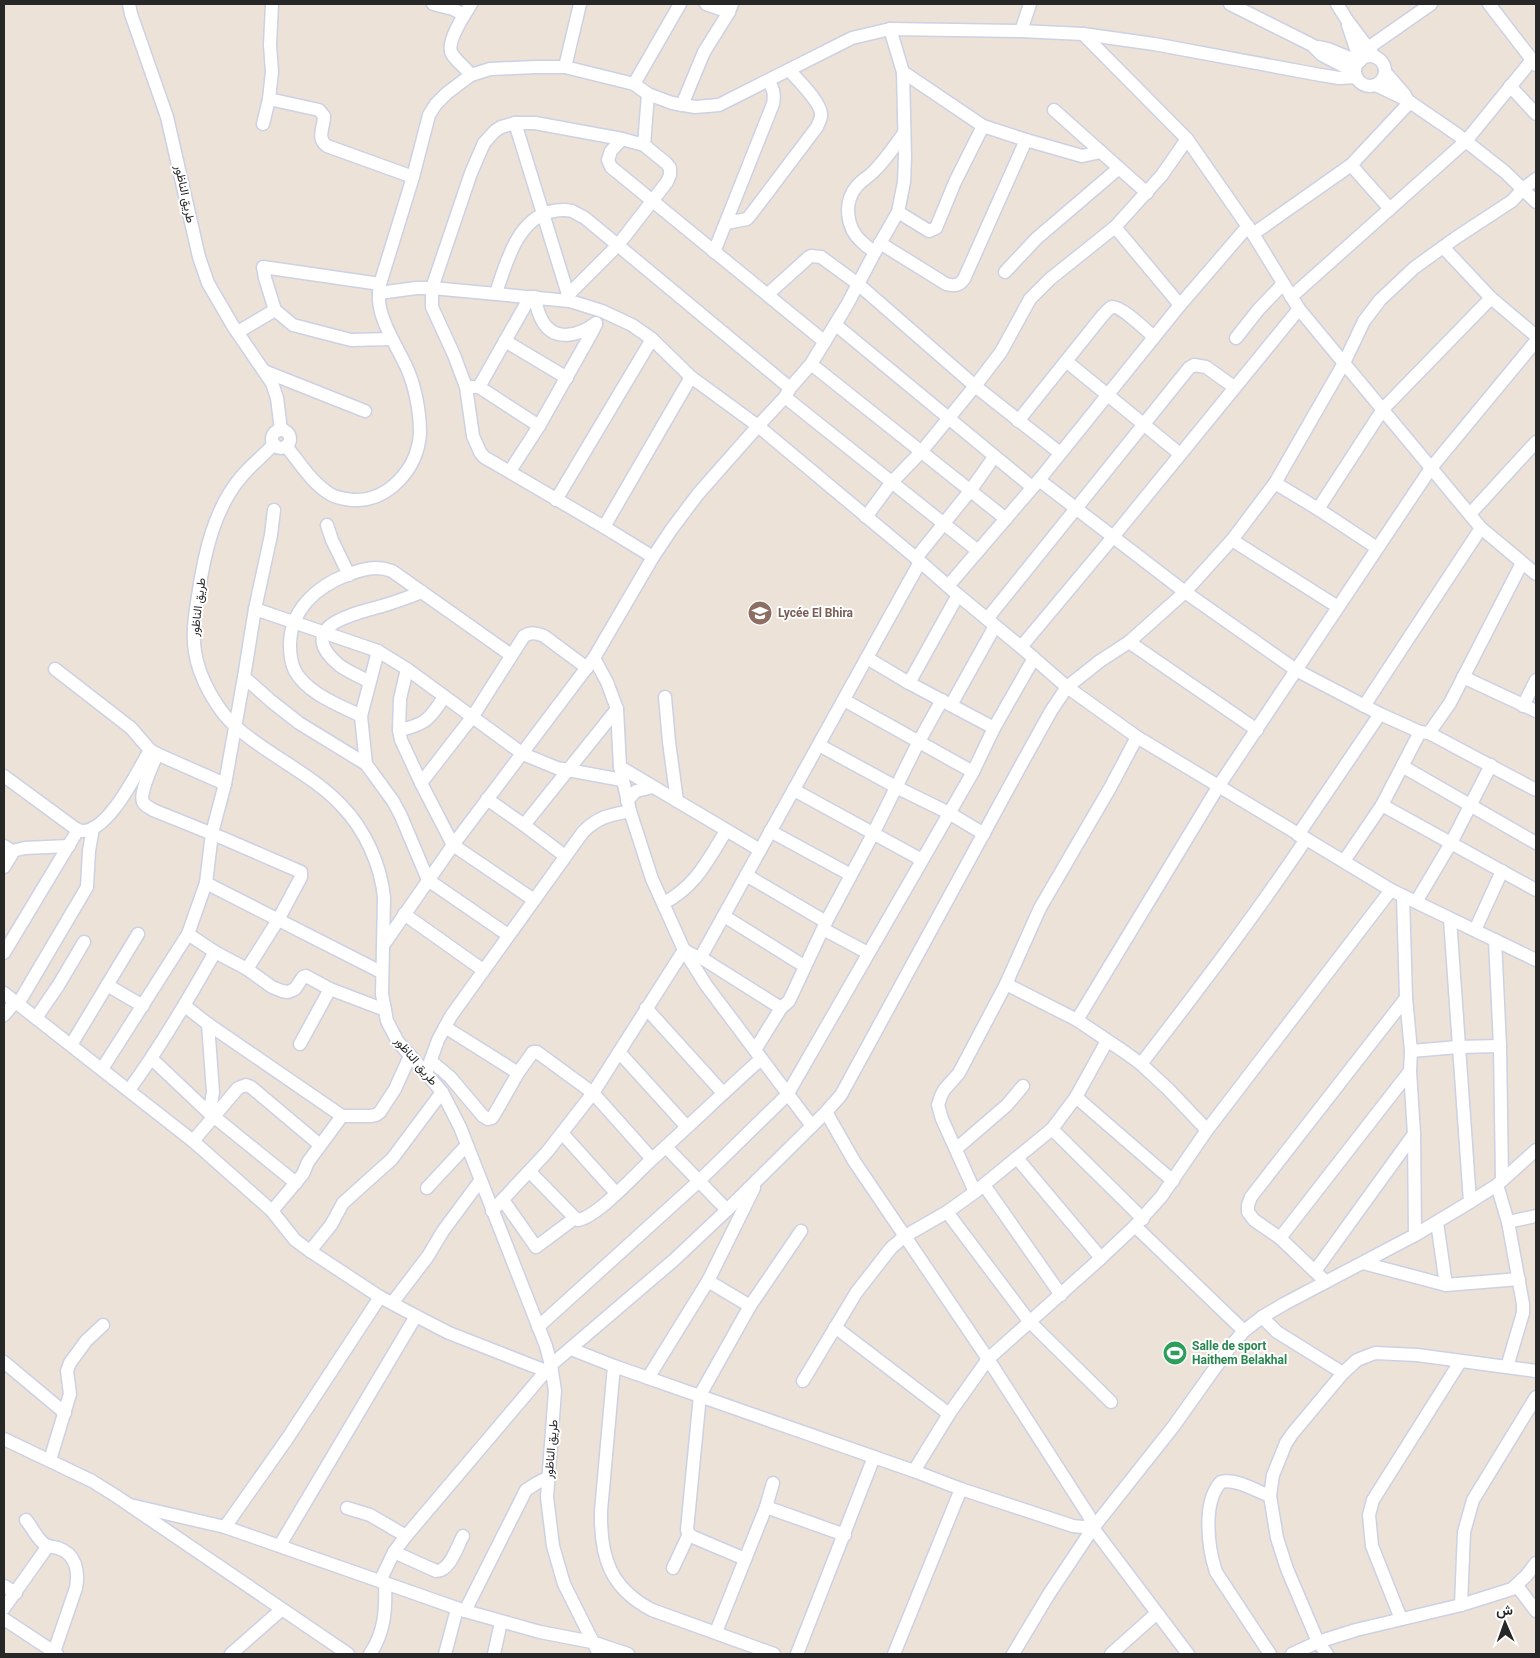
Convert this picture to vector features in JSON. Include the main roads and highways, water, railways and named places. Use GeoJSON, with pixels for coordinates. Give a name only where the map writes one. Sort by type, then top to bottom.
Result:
{"type":"FeatureCollection","features":[{"type":"Feature","properties":{"kind":"place","name":"Lycée El Bhira"},"geometry":{"type":"Point","coordinates":[760,613]}},
{"type":"Feature","properties":{"kind":"place","name":"Salle de sport Haithem Belakhal"},"geometry":{"type":"Point","coordinates":[1175,1353]}}]}
